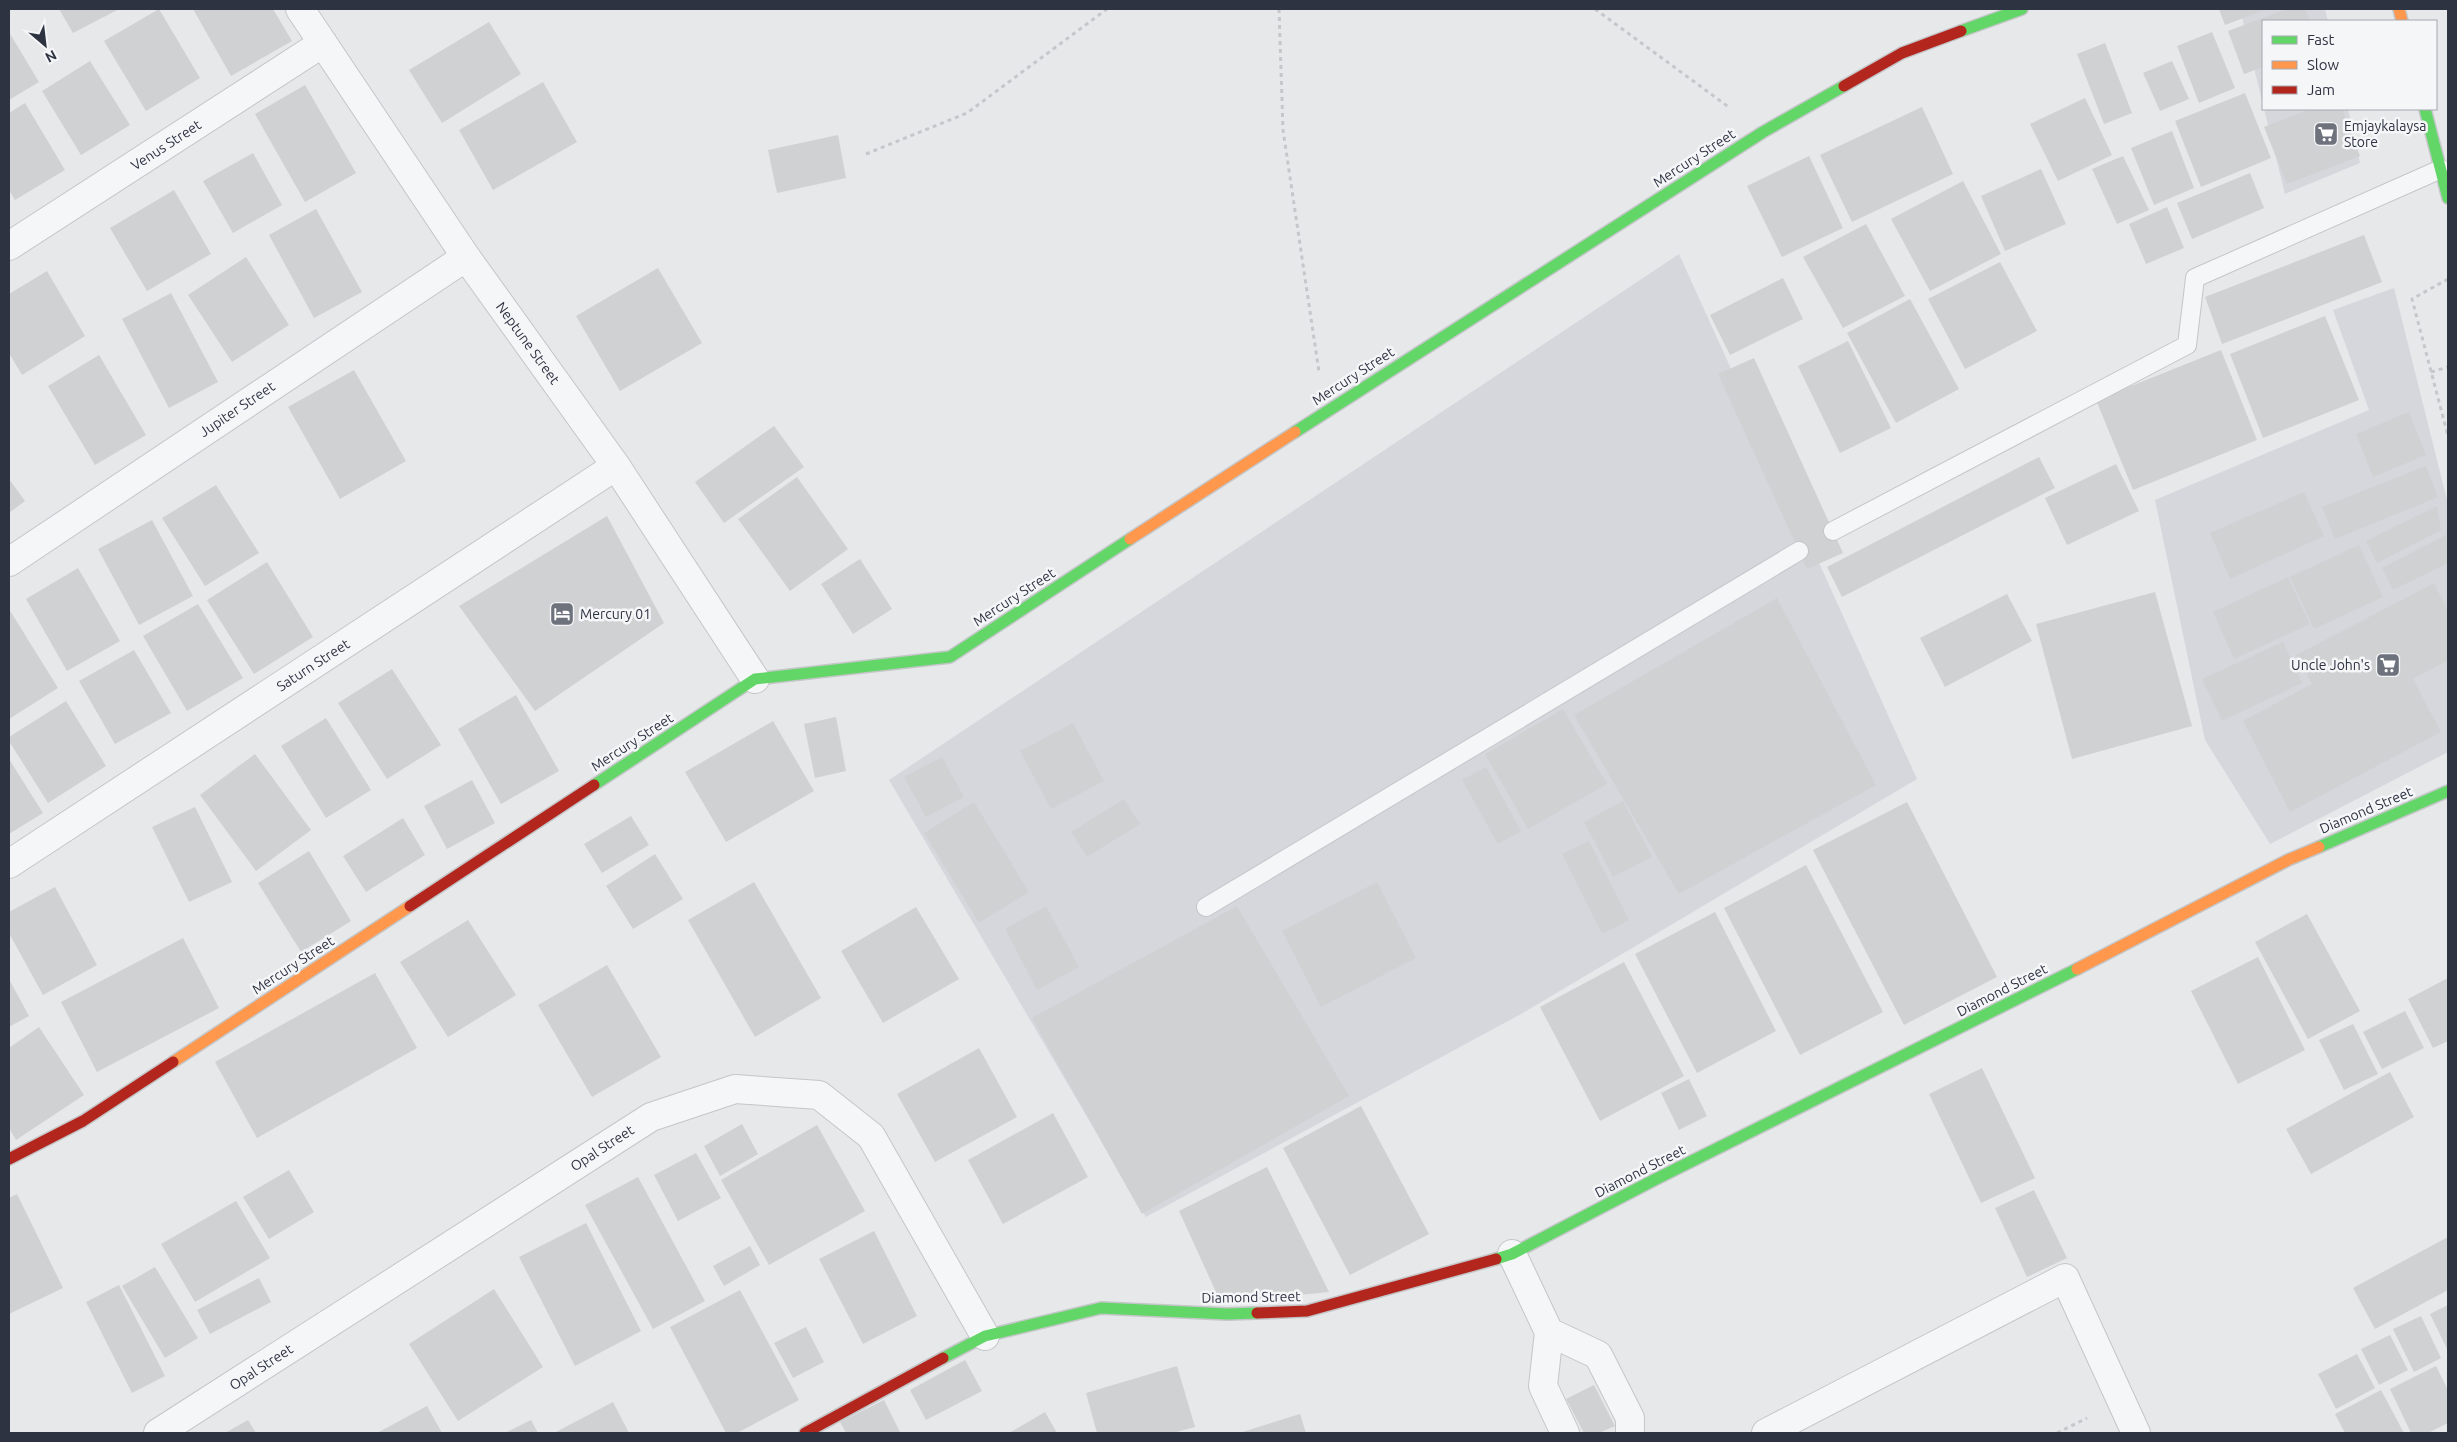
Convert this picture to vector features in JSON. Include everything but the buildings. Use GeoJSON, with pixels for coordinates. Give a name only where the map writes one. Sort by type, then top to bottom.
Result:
{"type":"FeatureCollection","features":[{"type":"Feature","properties":{"kind":"street","name":"Neptune Street"},"geometry":{"type":"LineString","coordinates":[[300,9],[466,257],[616,466],[755,679]]}},
{"type":"Feature","properties":{"kind":"street","name":"Mercury Street"},"geometry":{"type":"LineString","coordinates":[[9,1159],[83,1121],[755,679],[950,657],[1325,412],[1763,132],[1902,53],[2022,9]]}},
{"type":"Feature","properties":{"kind":"street","name":"Venus Street"},"geometry":{"type":"LineString","coordinates":[[9,246],[323,43]]}},
{"type":"Feature","properties":{"kind":"street"},"geometry":{"type":"LineString","coordinates":[[2425,110],[2448,198]]}},
{"type":"Feature","properties":{"kind":"street","name":"Jupiter Street"},"geometry":{"type":"LineString","coordinates":[[9,562],[466,257]]}},
{"type":"Feature","properties":{"kind":"street","name":"Saturn Street"},"geometry":{"type":"LineString","coordinates":[[9,864],[616,466]]}},
{"type":"Feature","properties":{"kind":"street","name":"Diamond Street"},"geometry":{"type":"LineString","coordinates":[[806,1433],[985,1336],[1101,1308],[1227,1314],[1307,1311],[1512,1254],[1656,1179],[1991,1013],[2288,860],[2448,791]]}},
{"type":"Feature","properties":{"kind":"street","name":"Opal Street"},"geometry":{"type":"LineString","coordinates":[[158,1433],[651,1117],[735,1089],[819,1096],[871,1136],[985,1336]]}},
{"type":"Feature","properties":{"kind":"street"},"geometry":{"type":"LineString","coordinates":[[1512,1254],[1549,1332],[1543,1386],[1565,1433]]}},
{"type":"Feature","properties":{"kind":"street"},"geometry":{"type":"LineString","coordinates":[[1766,1433],[2065,1278],[2136,1433]]}},
{"type":"Feature","properties":{"kind":"street"},"geometry":{"type":"LineString","coordinates":[[1549,1332],[1598,1355],[1630,1418],[1630,1433]]}},
{"type":"Feature","properties":{"kind":"lane"},"geometry":{"type":"LineString","coordinates":[[1833,531],[2187,345],[2195,278],[2441,169]]}},
{"type":"Feature","properties":{"kind":"lane"},"geometry":{"type":"LineString","coordinates":[[1206,907],[1799,551]]}},
{"type":"Feature","properties":{"kind":"path"},"geometry":{"type":"LineString","coordinates":[[866,154],[967,114],[1107,9]]}},
{"type":"Feature","properties":{"kind":"path"},"geometry":{"type":"LineString","coordinates":[[1279,9],[1282,130],[1325,412]]}},
{"type":"Feature","properties":{"kind":"path"},"geometry":{"type":"LineString","coordinates":[[1595,9],[1763,132]]}},
{"type":"Feature","properties":{"kind":"path"},"geometry":{"type":"LineString","coordinates":[[2448,279],[2412,299],[2448,436]]}},
{"type":"Feature","properties":{"kind":"path"},"geometry":{"type":"LineString","coordinates":[[2431,372],[2448,367]]}},
{"type":"Feature","properties":{"kind":"shaded area"},"geometry":{"type":"Polygon","coordinates":[[[2240,9],[2325,9],[2328,20],[2262,20],[2262,101],[2240,9]]]}},
{"type":"Feature","properties":{"kind":"shaded area"},"geometry":{"type":"Polygon","coordinates":[[[2264,110],[2348,110],[2360,163],[2285,194],[2264,110]]]}},
{"type":"Feature","properties":{"kind":"shaded area"},"geometry":{"type":"Polygon","coordinates":[[[1679,254],[1917,779],[1521,1014],[1146,1217],[889,780],[1679,254]]]}},
{"type":"Feature","properties":{"kind":"shaded area"},"geometry":{"type":"Polygon","coordinates":[[[2394,288],[2448,504],[2448,752],[2270,844],[2205,740],[2155,500],[2369,410],[2333,310],[2394,288]]]}},
{"type":"Feature","properties":{"kind":"traffic: fast"},"geometry":{"type":"LineString","coordinates":[[1961,31],[2022,9]]}},
{"type":"Feature","properties":{"kind":"traffic: fast"},"geometry":{"type":"LineString","coordinates":[[1295,432],[1763,132],[1844,86]]}},
{"type":"Feature","properties":{"kind":"traffic: fast"},"geometry":{"type":"LineString","coordinates":[[2425,110],[2448,198]]}},
{"type":"Feature","properties":{"kind":"traffic: fast"},"geometry":{"type":"LineString","coordinates":[[594,785],[755,679],[950,657],[1130,539]]}},
{"type":"Feature","properties":{"kind":"traffic: fast"},"geometry":{"type":"LineString","coordinates":[[2319,847],[2448,791]]}},
{"type":"Feature","properties":{"kind":"traffic: fast"},"geometry":{"type":"LineString","coordinates":[[1496,1259],[1512,1254],[1656,1179],[2077,969]]}},
{"type":"Feature","properties":{"kind":"traffic: fast"},"geometry":{"type":"LineString","coordinates":[[943,1358],[985,1336],[1101,1308],[1227,1314],[1257,1313]]}},
{"type":"Feature","properties":{"kind":"traffic: slow"},"geometry":{"type":"LineString","coordinates":[[2399,9],[2402,20]]}},
{"type":"Feature","properties":{"kind":"traffic: slow"},"geometry":{"type":"LineString","coordinates":[[1130,539],[1295,432]]}},
{"type":"Feature","properties":{"kind":"traffic: slow"},"geometry":{"type":"LineString","coordinates":[[2077,969],[2288,860],[2319,847]]}},
{"type":"Feature","properties":{"kind":"traffic: slow"},"geometry":{"type":"LineString","coordinates":[[173,1062],[410,906]]}},
{"type":"Feature","properties":{"kind":"traffic: jam"},"geometry":{"type":"LineString","coordinates":[[1844,86],[1902,53],[1961,31]]}},
{"type":"Feature","properties":{"kind":"traffic: jam"},"geometry":{"type":"LineString","coordinates":[[410,906],[594,785]]}},
{"type":"Feature","properties":{"kind":"traffic: jam"},"geometry":{"type":"LineString","coordinates":[[9,1159],[83,1121],[173,1062]]}},
{"type":"Feature","properties":{"kind":"traffic: jam"},"geometry":{"type":"LineString","coordinates":[[1257,1313],[1307,1311],[1496,1259]]}},
{"type":"Feature","properties":{"kind":"traffic: jam"},"geometry":{"type":"LineString","coordinates":[[805,1433],[943,1358]]}},
{"type":"Feature","properties":{"kind":"place","name":"Emjaykalaysa Store"},"geometry":{"type":"Point","coordinates":[2326,134]}},
{"type":"Feature","properties":{"kind":"place","name":"Mercury 01"},"geometry":{"type":"Point","coordinates":[562,614]}},
{"type":"Feature","properties":{"kind":"place","name":"Uncle John's"},"geometry":{"type":"Point","coordinates":[2388,665]}}]}
